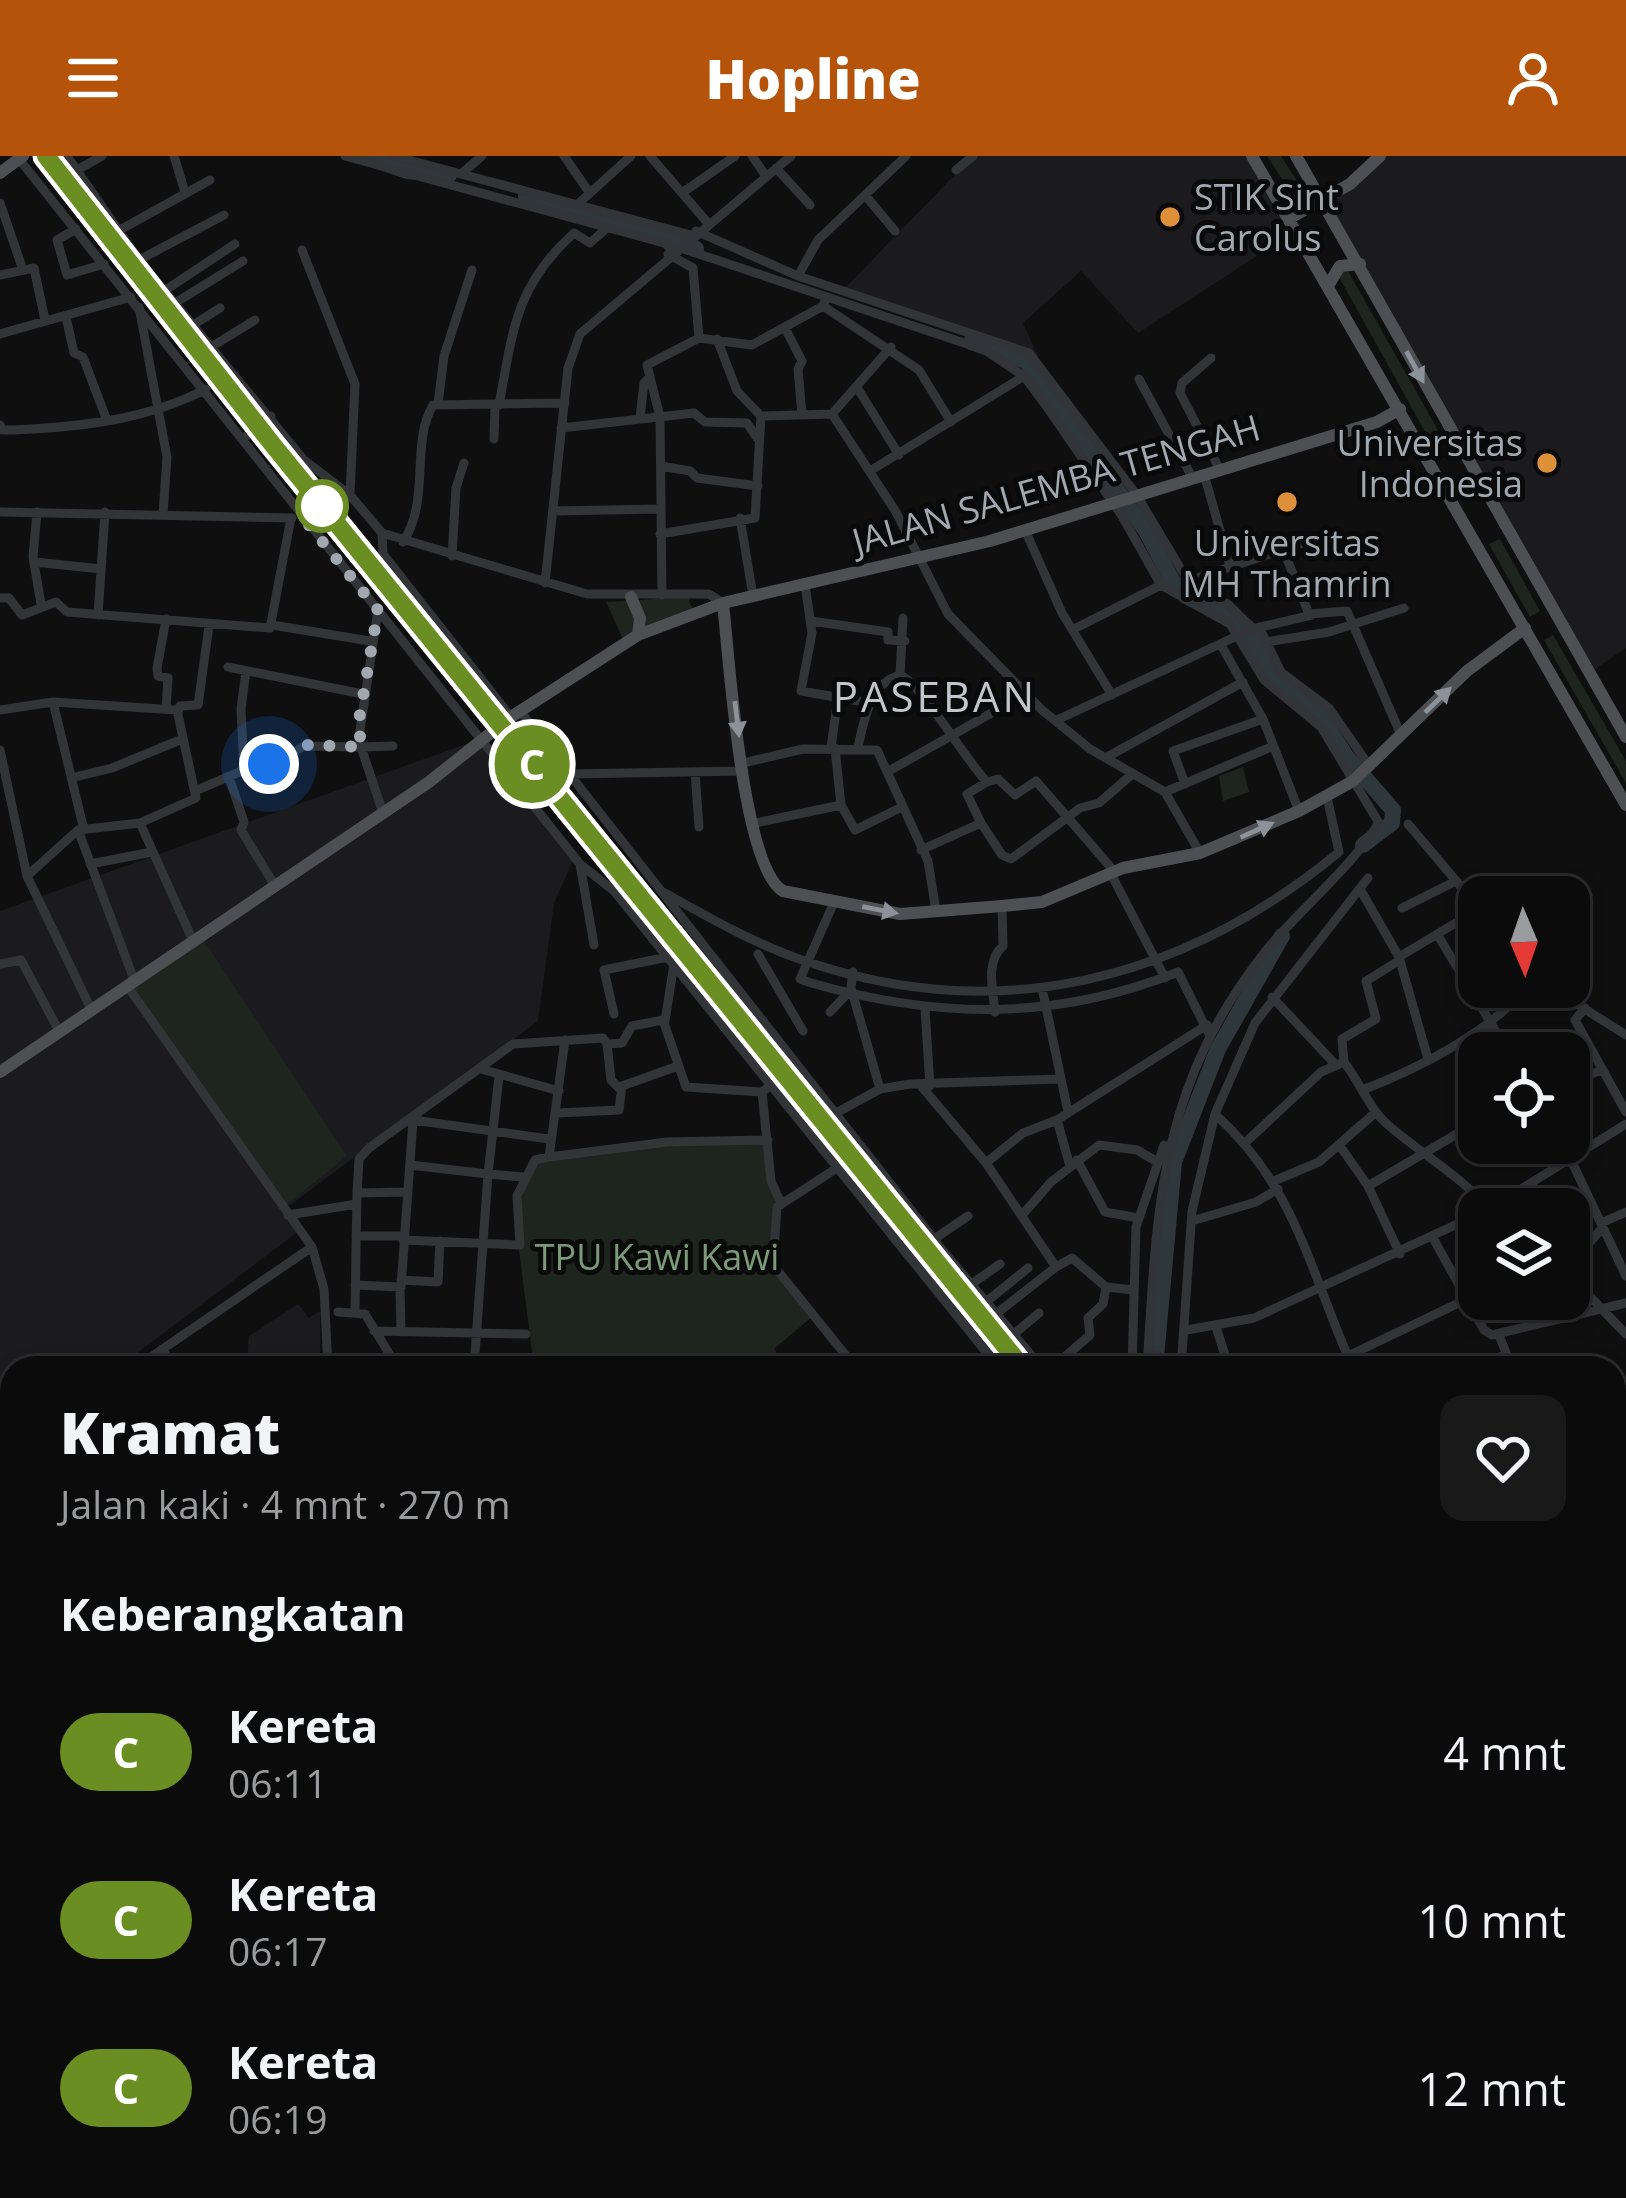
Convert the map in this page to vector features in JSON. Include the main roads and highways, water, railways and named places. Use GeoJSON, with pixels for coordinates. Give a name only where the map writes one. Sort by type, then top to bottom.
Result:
{"type":"FeatureCollection","features":[{"type":"Feature","properties":{"kind":"main road"},"geometry":{"type":"LineString","coordinates":[[1252,156],[1626,805]]}},
{"type":"Feature","properties":{"kind":"main road"},"geometry":{"type":"LineString","coordinates":[[1296,156],[1626,737]]}},
{"type":"Feature","properties":{"kind":"main road"},"geometry":{"type":"LineString","coordinates":[[1290,218],[1364,174],[1380,156]]}},
{"type":"Feature","properties":{"kind":"main road"},"geometry":{"type":"LineString","coordinates":[[0,173],[21,158]]}},
{"type":"Feature","properties":{"kind":"main road"},"geometry":{"type":"LineString","coordinates":[[1329,284],[1340,266],[1360,264]]}},
{"type":"Feature","properties":{"kind":"main road","name":"JALAN SALEMBA TENGAH"},"geometry":{"type":"LineString","coordinates":[[0,1072],[383,813],[515,714],[638,634],[723,603],[1025,530],[1377,422],[1400,409]]}},
{"type":"Feature","properties":{"kind":"main road"},"geometry":{"type":"LineString","coordinates":[[631,597],[640,618],[638,634]]}},
{"type":"Feature","properties":{"kind":"main road"},"geometry":{"type":"LineString","coordinates":[[723,603],[751,824],[769,881],[783,891],[900,914],[1042,902],[1112,872],[1200,853],[1299,811],[1361,774],[1467,671],[1525,628]]}},
{"type":"Feature","properties":{"kind":"waterway"},"geometry":{"type":"LineString","coordinates":[[363,156],[407,171],[449,175]]}},
{"type":"Feature","properties":{"kind":"waterway"},"geometry":{"type":"LineString","coordinates":[[526,196],[696,249]]}},
{"type":"Feature","properties":{"kind":"waterway"},"geometry":{"type":"LineString","coordinates":[[971,342],[1026,361],[1146,531],[1172,580],[1186,596],[1247,627],[1270,677],[1319,713],[1346,756],[1393,810],[1392,823],[1363,845]]}},
{"type":"Feature","properties":{"kind":"waterway"},"geometry":{"type":"LineString","coordinates":[[1156,1356],[1174,1162],[1218,1049],[1282,936]]}},
{"type":"Feature","properties":{"kind":"railway"},"geometry":{"type":"LineString","coordinates":[[46,156],[273,445],[1013,1356]]}},
{"type":"Feature","properties":{"kind":"train","name":"C"},"geometry":{"type":"LineString","coordinates":[[46,156],[273,445],[1013,1356]]}},
{"type":"Feature","properties":{"kind":"place","name":"STIK Sint Carolus"},"geometry":{"type":"Point","coordinates":[1170,217]}},
{"type":"Feature","properties":{"kind":"place","name":"Universitas Indonesia"},"geometry":{"type":"Point","coordinates":[1547,463]}},
{"type":"Feature","properties":{"kind":"place","name":"Universitas MH Thamrin"},"geometry":{"type":"Point","coordinates":[1287,502]}},
{"type":"Feature","properties":{"kind":"district","name":"PASEBAN"},"geometry":{"type":"Point","coordinates":[935,695]}},
{"type":"Feature","properties":{"kind":"park label","name":"TPU Kawi Kawi"},"geometry":{"type":"Point","coordinates":[657,1256]}}]}
